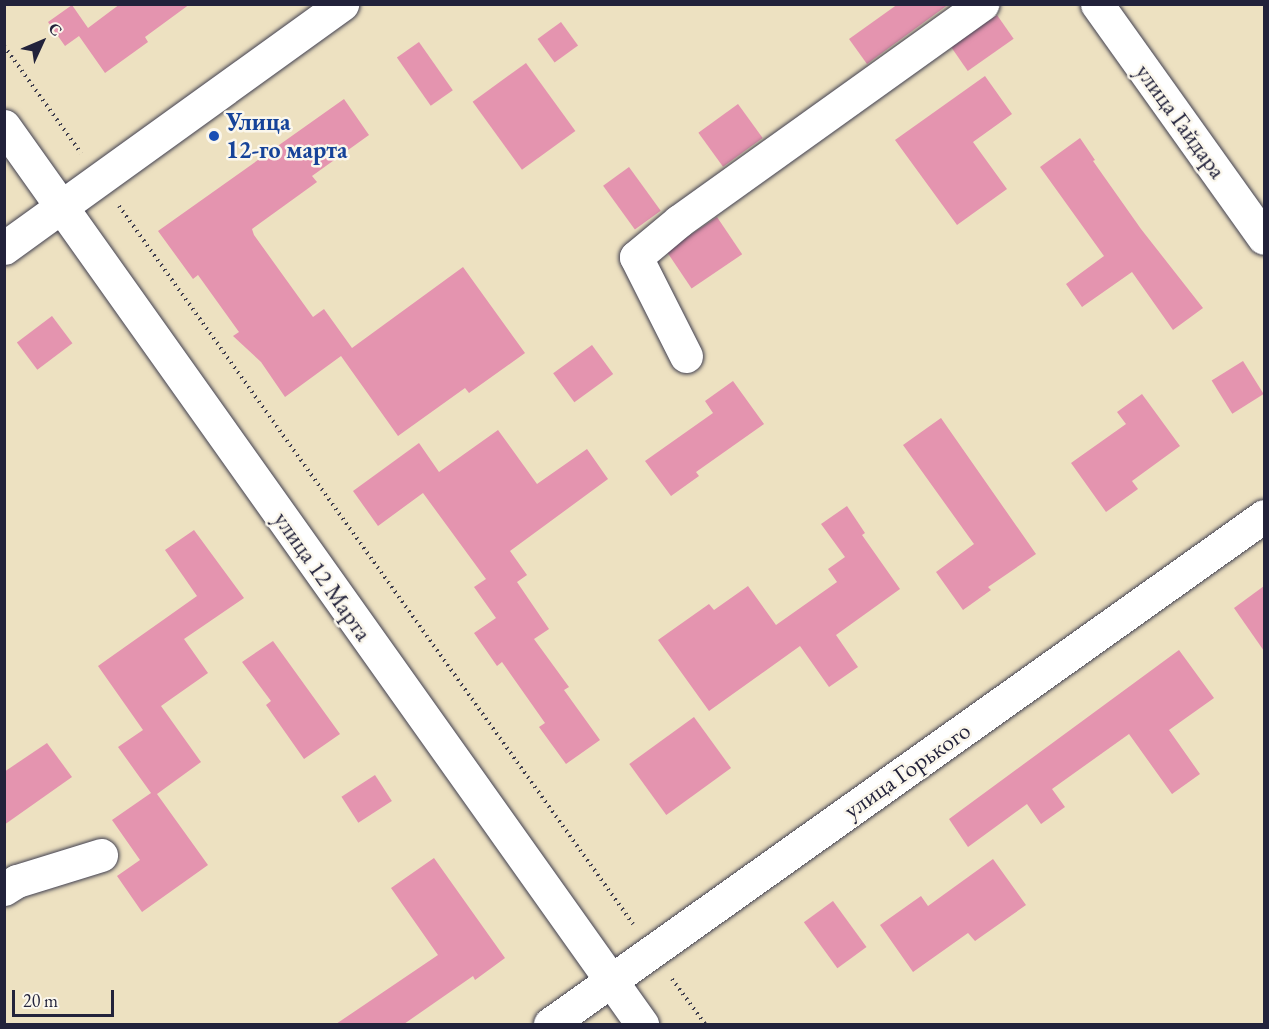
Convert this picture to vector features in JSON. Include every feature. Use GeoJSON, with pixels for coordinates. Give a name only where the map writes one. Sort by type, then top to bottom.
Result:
{"type":"FeatureCollection","features":[{"type":"Feature","properties":{"kind":"street"},"geometry":{"type":"LineString","coordinates":[[4,248],[342,4]]}},
{"type":"Feature","properties":{"kind":"street"},"geometry":{"type":"LineString","coordinates":[[686,356],[636,257],[679,221],[982,4]]}},
{"type":"Feature","properties":{"kind":"street","name":"улица Гайдара"},"geometry":{"type":"LineString","coordinates":[[1097,4],[1264,238]]}},
{"type":"Feature","properties":{"kind":"street","name":"улица 12 Марта"},"geometry":{"type":"LineString","coordinates":[[4,126],[642,1024]]}},
{"type":"Feature","properties":{"kind":"street","name":"улица Горького"},"geometry":{"type":"LineString","coordinates":[[550,1024],[1264,516]]}},
{"type":"Feature","properties":{"kind":"street"},"geometry":{"type":"LineString","coordinates":[[4,889],[17,881],[101,855]]}},
{"type":"Feature","properties":{"kind":"path"},"geometry":{"type":"LineString","coordinates":[[4,46],[705,1024]]}},
{"type":"Feature","properties":{"kind":"building"},"geometry":{"type":"Polygon","coordinates":[[[120,4],[190,4],[145,37],[148,42],[105,73],[79,36],[65,46],[48,22],[72,5],[88,28],[120,4]]]}},
{"type":"Feature","properties":{"kind":"building"},"geometry":{"type":"Polygon","coordinates":[[[898,4],[949,4],[867,64],[849,39],[898,4]]]}},
{"type":"Feature","properties":{"kind":"building"},"geometry":{"type":"Polygon","coordinates":[[[997,15],[1014,39],[968,71],[951,47],[997,15]]]}},
{"type":"Feature","properties":{"kind":"building"},"geometry":{"type":"Polygon","coordinates":[[[561,22],[578,45],[555,63],[538,39],[561,22]]]}},
{"type":"Feature","properties":{"kind":"building"},"geometry":{"type":"Polygon","coordinates":[[[419,42],[453,90],[431,106],[397,57],[419,42]]]}},
{"type":"Feature","properties":{"kind":"building"},"geometry":{"type":"Polygon","coordinates":[[[526,63],[575,131],[522,170],[473,102],[526,63]]]}},
{"type":"Feature","properties":{"kind":"building"},"geometry":{"type":"Polygon","coordinates":[[[985,76],[1012,114],[973,142],[1007,189],[957,225],[895,140],[985,76]]]}},
{"type":"Feature","properties":{"kind":"building"},"geometry":{"type":"Polygon","coordinates":[[[344,99],[369,135],[312,176],[317,182],[252,229],[254,235],[313,317],[324,309],[352,348],[463,267],[525,353],[469,393],[465,388],[398,436],[341,356],[285,397],[261,362],[233,336],[239,332],[198,275],[193,279],[158,231],[344,99]]]}},
{"type":"Feature","properties":{"kind":"building"},"geometry":{"type":"Polygon","coordinates":[[[738,104],[763,138],[723,167],[698,133],[738,104]]]}},
{"type":"Feature","properties":{"kind":"building"},"geometry":{"type":"Polygon","coordinates":[[[1080,138],[1095,160],[1093,161],[1141,229],[1203,308],[1173,330],[1132,272],[1082,307],[1066,284],[1104,256],[1040,167],[1080,138]]]}},
{"type":"Feature","properties":{"kind":"building"},"geometry":{"type":"Polygon","coordinates":[[[629,167],[661,211],[635,229],[603,186],[629,167]]]}},
{"type":"Feature","properties":{"kind":"building"},"geometry":{"type":"Polygon","coordinates":[[[717,217],[742,254],[692,288],[666,251],[717,217]]]}},
{"type":"Feature","properties":{"kind":"building"},"geometry":{"type":"Polygon","coordinates":[[[52,316],[72,343],[37,370],[17,342],[52,316]]]}},
{"type":"Feature","properties":{"kind":"building"},"geometry":{"type":"Polygon","coordinates":[[[592,345],[613,374],[574,402],[553,373],[592,345]]]}},
{"type":"Feature","properties":{"kind":"building"},"geometry":{"type":"Polygon","coordinates":[[[1243,361],[1264,394],[1232,414],[1212,381],[1243,361]]]}},
{"type":"Feature","properties":{"kind":"building"},"geometry":{"type":"Polygon","coordinates":[[[733,381],[764,424],[696,472],[699,476],[671,496],[645,461],[713,413],[705,401],[733,381]]]}},
{"type":"Feature","properties":{"kind":"building"},"geometry":{"type":"Polygon","coordinates":[[[1142,394],[1180,446],[1132,481],[1138,489],[1106,512],[1071,463],[1126,424],[1117,412],[1142,394]]]}},
{"type":"Feature","properties":{"kind":"building"},"geometry":{"type":"Polygon","coordinates":[[[941,418],[1036,554],[988,587],[991,590],[963,610],[936,572],[974,544],[903,445],[941,418]]]}},
{"type":"Feature","properties":{"kind":"building"},"geometry":{"type":"Polygon","coordinates":[[[498,430],[537,484],[587,449],[608,479],[510,551],[527,575],[517,582],[549,629],[534,639],[569,687],[564,690],[600,740],[566,764],[539,727],[545,723],[502,662],[497,666],[474,633],[496,618],[474,587],[486,579],[423,493],[378,526],[353,491],[419,443],[439,472],[498,430]]]}},
{"type":"Feature","properties":{"kind":"building"},"geometry":{"type":"Polygon","coordinates":[[[847,506],[865,533],[862,535],[900,589],[836,635],[858,667],[829,687],[800,646],[709,711],[658,640],[709,604],[714,610],[748,586],[776,625],[837,582],[828,569],[845,557],[821,524],[847,506]]]}},
{"type":"Feature","properties":{"kind":"building"},"geometry":{"type":"Polygon","coordinates":[[[194,530],[244,598],[184,639],[208,673],[161,706],[201,762],[157,794],[208,865],[142,912],[117,876],[140,860],[112,820],[151,793],[118,747],[143,730],[98,666],[197,596],[165,550],[194,530]]]}},
{"type":"Feature","properties":{"kind":"building"},"geometry":{"type":"Polygon","coordinates":[[[1264,586],[1264,651],[1234,608],[1264,586]]]}},
{"type":"Feature","properties":{"kind":"building"},"geometry":{"type":"Polygon","coordinates":[[[273,641],[340,734],[304,759],[266,705],[271,701],[242,662],[273,641]]]}},
{"type":"Feature","properties":{"kind":"building"},"geometry":{"type":"Polygon","coordinates":[[[1179,650],[1214,698],[1169,730],[1200,774],[1172,794],[1129,734],[1052,789],[1065,807],[1041,824],[1027,804],[968,847],[949,819],[1179,650]]]}},
{"type":"Feature","properties":{"kind":"building"},"geometry":{"type":"Polygon","coordinates":[[[694,717],[731,768],[666,815],[629,764],[694,717]]]}},
{"type":"Feature","properties":{"kind":"building"},"geometry":{"type":"Polygon","coordinates":[[[47,743],[72,777],[4,825],[4,772],[47,743]]]}},
{"type":"Feature","properties":{"kind":"building"},"geometry":{"type":"Polygon","coordinates":[[[375,775],[392,801],[358,823],[341,797],[375,775]]]}},
{"type":"Feature","properties":{"kind":"building"},"geometry":{"type":"Polygon","coordinates":[[[434,858],[505,958],[475,980],[473,976],[404,1024],[336,1024],[438,955],[391,888],[434,858]]]}},
{"type":"Feature","properties":{"kind":"building"},"geometry":{"type":"Polygon","coordinates":[[[993,859],[1026,905],[975,941],[968,933],[913,972],[880,925],[921,896],[928,906],[993,859]]]}},
{"type":"Feature","properties":{"kind":"building"},"geometry":{"type":"Polygon","coordinates":[[[833,901],[867,947],[837,968],[804,922],[833,901]]]}},
{"type":"Feature","properties":{"kind":"place","name":"Улица 12-го марта"},"geometry":{"type":"Point","coordinates":[214,136]}}]}
